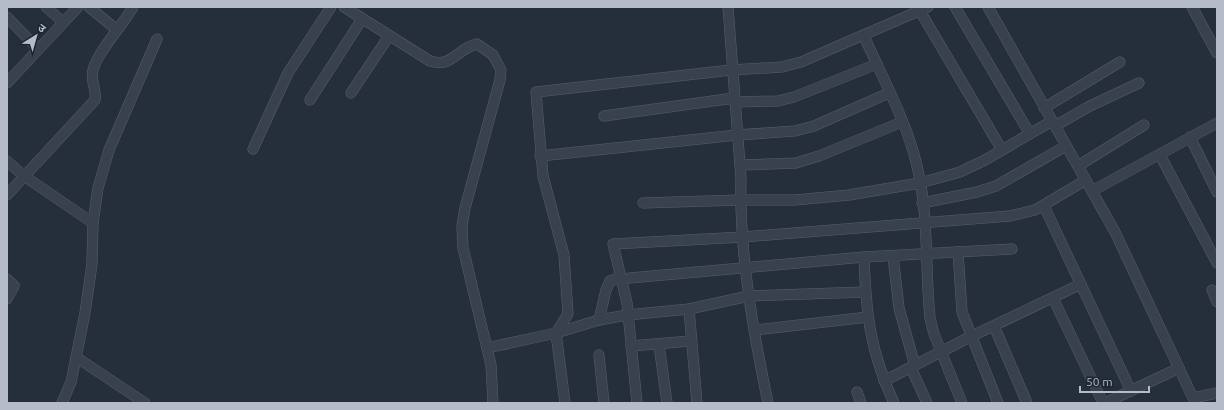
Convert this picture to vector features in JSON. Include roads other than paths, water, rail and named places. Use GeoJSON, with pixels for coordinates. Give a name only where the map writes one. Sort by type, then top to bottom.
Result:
{"type":"FeatureCollection","features":[{"type":"Feature","properties":{"kind":"street"},"geometry":{"type":"LineString","coordinates":[[46,7],[63,22]]}},
{"type":"Feature","properties":{"kind":"street"},"geometry":{"type":"LineString","coordinates":[[7,83],[78,7]]}},
{"type":"Feature","properties":{"kind":"street"},"geometry":{"type":"LineString","coordinates":[[89,7],[118,30]]}},
{"type":"Feature","properties":{"kind":"street"},"geometry":{"type":"LineString","coordinates":[[7,195],[95,100],[96,95],[92,80],[94,65],[134,7]]}},
{"type":"Feature","properties":{"kind":"street"},"geometry":{"type":"LineString","coordinates":[[253,149],[288,73],[330,7]]}},
{"type":"Feature","properties":{"kind":"street"},"geometry":{"type":"LineString","coordinates":[[344,7],[430,62],[438,64],[445,63],[470,46],[477,44],[493,55],[501,70],[496,98],[465,208],[462,226],[462,248],[491,365],[493,403]]}},
{"type":"Feature","properties":{"kind":"street"},"geometry":{"type":"LineString","coordinates":[[728,7],[731,70],[740,165],[742,237],[748,296],[768,403]]}},
{"type":"Feature","properties":{"kind":"street"},"geometry":{"type":"LineString","coordinates":[[956,7],[1030,134]]}},
{"type":"Feature","properties":{"kind":"street"},"geometry":{"type":"LineString","coordinates":[[988,7],[1044,108],[1092,190],[1136,274],[1194,400],[1217,393]]}},
{"type":"Feature","properties":{"kind":"street"},"geometry":{"type":"LineString","coordinates":[[1192,7],[1217,53]]}},
{"type":"Feature","properties":{"kind":"street"},"geometry":{"type":"LineString","coordinates":[[565,403],[556,333],[568,314],[564,255],[543,176],[540,156],[536,92],[731,70],[782,67],[801,62],[924,9],[1002,150]]}},
{"type":"Feature","properties":{"kind":"street"},"geometry":{"type":"LineString","coordinates":[[7,17],[38,49]]}},
{"type":"Feature","properties":{"kind":"street"},"geometry":{"type":"LineString","coordinates":[[310,100],[362,19]]}},
{"type":"Feature","properties":{"kind":"street"},"geometry":{"type":"LineString","coordinates":[[351,92],[389,36]]}},
{"type":"Feature","properties":{"kind":"street"},"geometry":{"type":"LineString","coordinates":[[864,36],[911,146],[920,183],[930,318],[941,352],[962,403]]}},
{"type":"Feature","properties":{"kind":"street"},"geometry":{"type":"LineString","coordinates":[[62,403],[71,382],[89,286],[93,223],[98,188],[109,150],[157,39]]}},
{"type":"Feature","properties":{"kind":"street"},"geometry":{"type":"LineString","coordinates":[[1044,108],[1120,62]]}},
{"type":"Feature","properties":{"kind":"street"},"geometry":{"type":"LineString","coordinates":[[604,116],[734,100],[778,101],[794,98],[877,64]]}},
{"type":"Feature","properties":{"kind":"street"},"geometry":{"type":"LineString","coordinates":[[643,203],[826,198],[920,183],[960,172],[1030,134],[1139,83]]}},
{"type":"Feature","properties":{"kind":"street"},"geometry":{"type":"LineString","coordinates":[[540,156],[737,135],[795,131],[814,126],[889,93]]}},
{"type":"Feature","properties":{"kind":"street"},"geometry":{"type":"LineString","coordinates":[[740,165],[796,163],[819,156],[902,122]]}},
{"type":"Feature","properties":{"kind":"street"},"geometry":{"type":"LineString","coordinates":[[1078,166],[1144,125]]}},
{"type":"Feature","properties":{"kind":"street"},"geometry":{"type":"LineString","coordinates":[[1092,190],[1190,137],[1216,125]]}},
{"type":"Feature","properties":{"kind":"street"},"geometry":{"type":"LineString","coordinates":[[1190,137],[1217,192]]}},
{"type":"Feature","properties":{"kind":"street"},"geometry":{"type":"LineString","coordinates":[[922,203],[977,192],[996,186],[1066,146]]}},
{"type":"Feature","properties":{"kind":"street"},"geometry":{"type":"LineString","coordinates":[[1160,154],[1217,262]]}},
{"type":"Feature","properties":{"kind":"street"},"geometry":{"type":"LineString","coordinates":[[7,161],[24,176],[93,223]]}},
{"type":"Feature","properties":{"kind":"street"},"geometry":{"type":"LineString","coordinates":[[637,403],[627,315],[625,278],[613,244],[742,237],[1010,216],[1028,212],[1044,206],[1086,180]]}},
{"type":"Feature","properties":{"kind":"street"},"geometry":{"type":"LineString","coordinates":[[1044,206],[1131,391]]}},
{"type":"Feature","properties":{"kind":"street"},"geometry":{"type":"LineString","coordinates":[[599,320],[606,290],[610,281],[625,278],[864,257],[1012,248]]}},
{"type":"Feature","properties":{"kind":"street"},"geometry":{"type":"LineString","coordinates":[[958,252],[962,312],[970,337],[998,403]]}},
{"type":"Feature","properties":{"kind":"street"},"geometry":{"type":"LineString","coordinates":[[893,256],[899,308],[913,367],[927,403]]}},
{"type":"Feature","properties":{"kind":"street"},"geometry":{"type":"LineString","coordinates":[[864,257],[865,292],[874,350],[884,382],[894,403]]}},
{"type":"Feature","properties":{"kind":"street"},"geometry":{"type":"LineString","coordinates":[[7,279],[14,286],[7,300]]}},
{"type":"Feature","properties":{"kind":"street"},"geometry":{"type":"LineString","coordinates":[[884,382],[970,337],[1081,284]]}},
{"type":"Feature","properties":{"kind":"street"},"geometry":{"type":"LineString","coordinates":[[1212,290],[1217,302]]}},
{"type":"Feature","properties":{"kind":"street"},"geometry":{"type":"LineString","coordinates":[[487,348],[556,333],[599,320],[627,315],[689,310],[748,296],[865,292]]}},
{"type":"Feature","properties":{"kind":"street"},"geometry":{"type":"LineString","coordinates":[[1053,298],[1104,403],[1179,368]]}},
{"type":"Feature","properties":{"kind":"street"},"geometry":{"type":"LineString","coordinates":[[689,310],[690,341],[697,403]]}},
{"type":"Feature","properties":{"kind":"street"},"geometry":{"type":"LineString","coordinates":[[755,330],[868,317]]}},
{"type":"Feature","properties":{"kind":"street"},"geometry":{"type":"LineString","coordinates":[[994,326],[1027,403]]}},
{"type":"Feature","properties":{"kind":"street"},"geometry":{"type":"LineString","coordinates":[[631,346],[659,345],[690,341]]}},
{"type":"Feature","properties":{"kind":"street"},"geometry":{"type":"LineString","coordinates":[[659,345],[667,403]]}},
{"type":"Feature","properties":{"kind":"street"},"geometry":{"type":"LineString","coordinates":[[599,355],[604,403]]}},
{"type":"Feature","properties":{"kind":"street"},"geometry":{"type":"LineString","coordinates":[[76,357],[145,403]]}},
{"type":"Feature","properties":{"kind":"street"},"geometry":{"type":"LineString","coordinates":[[857,392],[861,403]]}}]}
